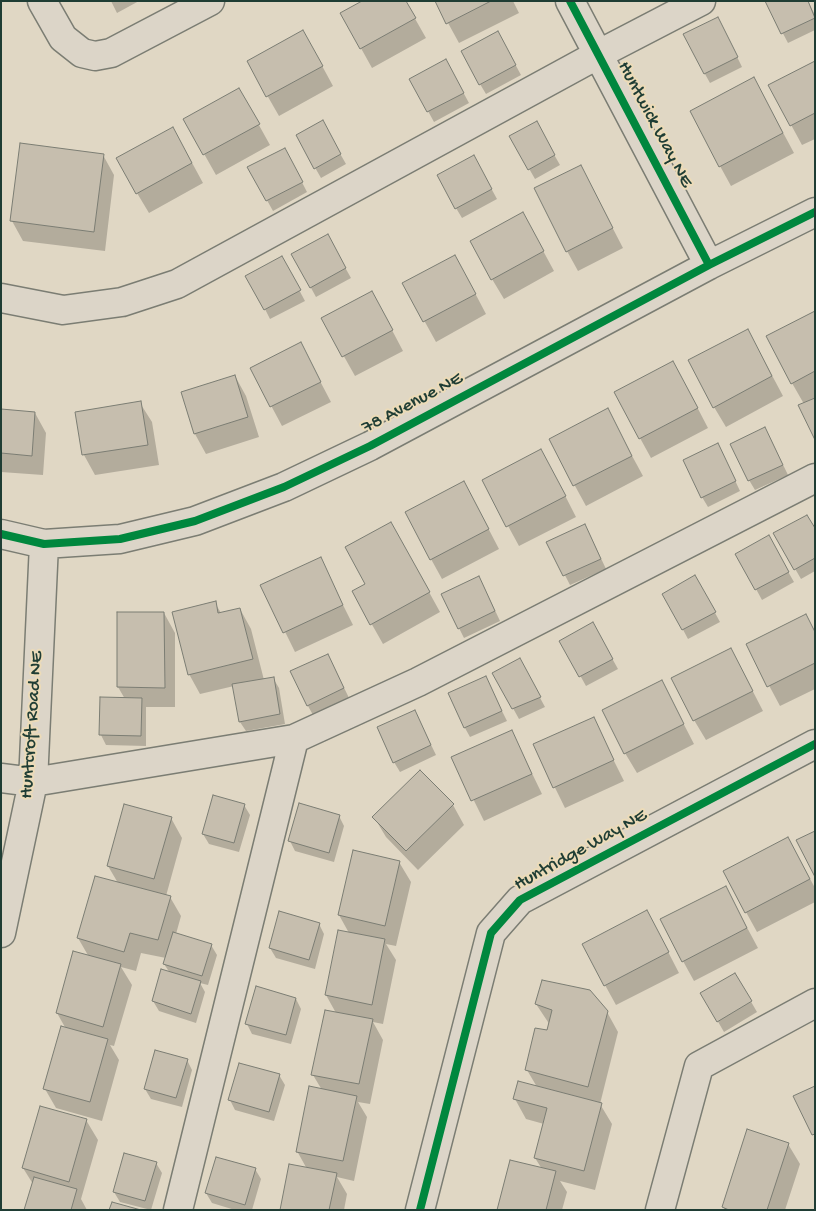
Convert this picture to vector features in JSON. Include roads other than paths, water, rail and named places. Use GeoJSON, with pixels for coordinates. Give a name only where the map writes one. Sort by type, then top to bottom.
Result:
{"type":"FeatureCollection","features":[{"type":"Feature","properties":{"kind":"street"},"geometry":{"type":"LineString","coordinates":[[42,1],[63,38],[82,53],[95,56],[111,53],[210,1]]}},
{"type":"Feature","properties":{"kind":"street","name":"Huntwick Way NE"},"geometry":{"type":"LineString","coordinates":[[570,1],[709,265]]}},
{"type":"Feature","properties":{"kind":"street"},"geometry":{"type":"LineString","coordinates":[[1,298],[63,310],[122,302],[177,284],[598,54],[701,1]]}},
{"type":"Feature","properties":{"kind":"street","name":"78 Avenue NE"},"geometry":{"type":"LineString","coordinates":[[1,534],[44,544],[120,539],[195,521],[284,487],[370,446],[709,265],[815,212]]}},
{"type":"Feature","properties":{"kind":"street"},"geometry":{"type":"LineString","coordinates":[[1,778],[33,782],[294,739],[418,682],[815,478]]}},
{"type":"Feature","properties":{"kind":"street","name":"Huntcroft Road NE"},"geometry":{"type":"LineString","coordinates":[[1,933],[33,782],[44,544]]}},
{"type":"Feature","properties":{"kind":"street"},"geometry":{"type":"LineString","coordinates":[[178,1210],[294,739]]}},
{"type":"Feature","properties":{"kind":"street","name":"Huntridge Way NE"},"geometry":{"type":"LineString","coordinates":[[420,1210],[491,933],[520,900],[815,744]]}},
{"type":"Feature","properties":{"kind":"street"},"geometry":{"type":"LineString","coordinates":[[660,1210],[699,1066],[815,1004]]}}]}
